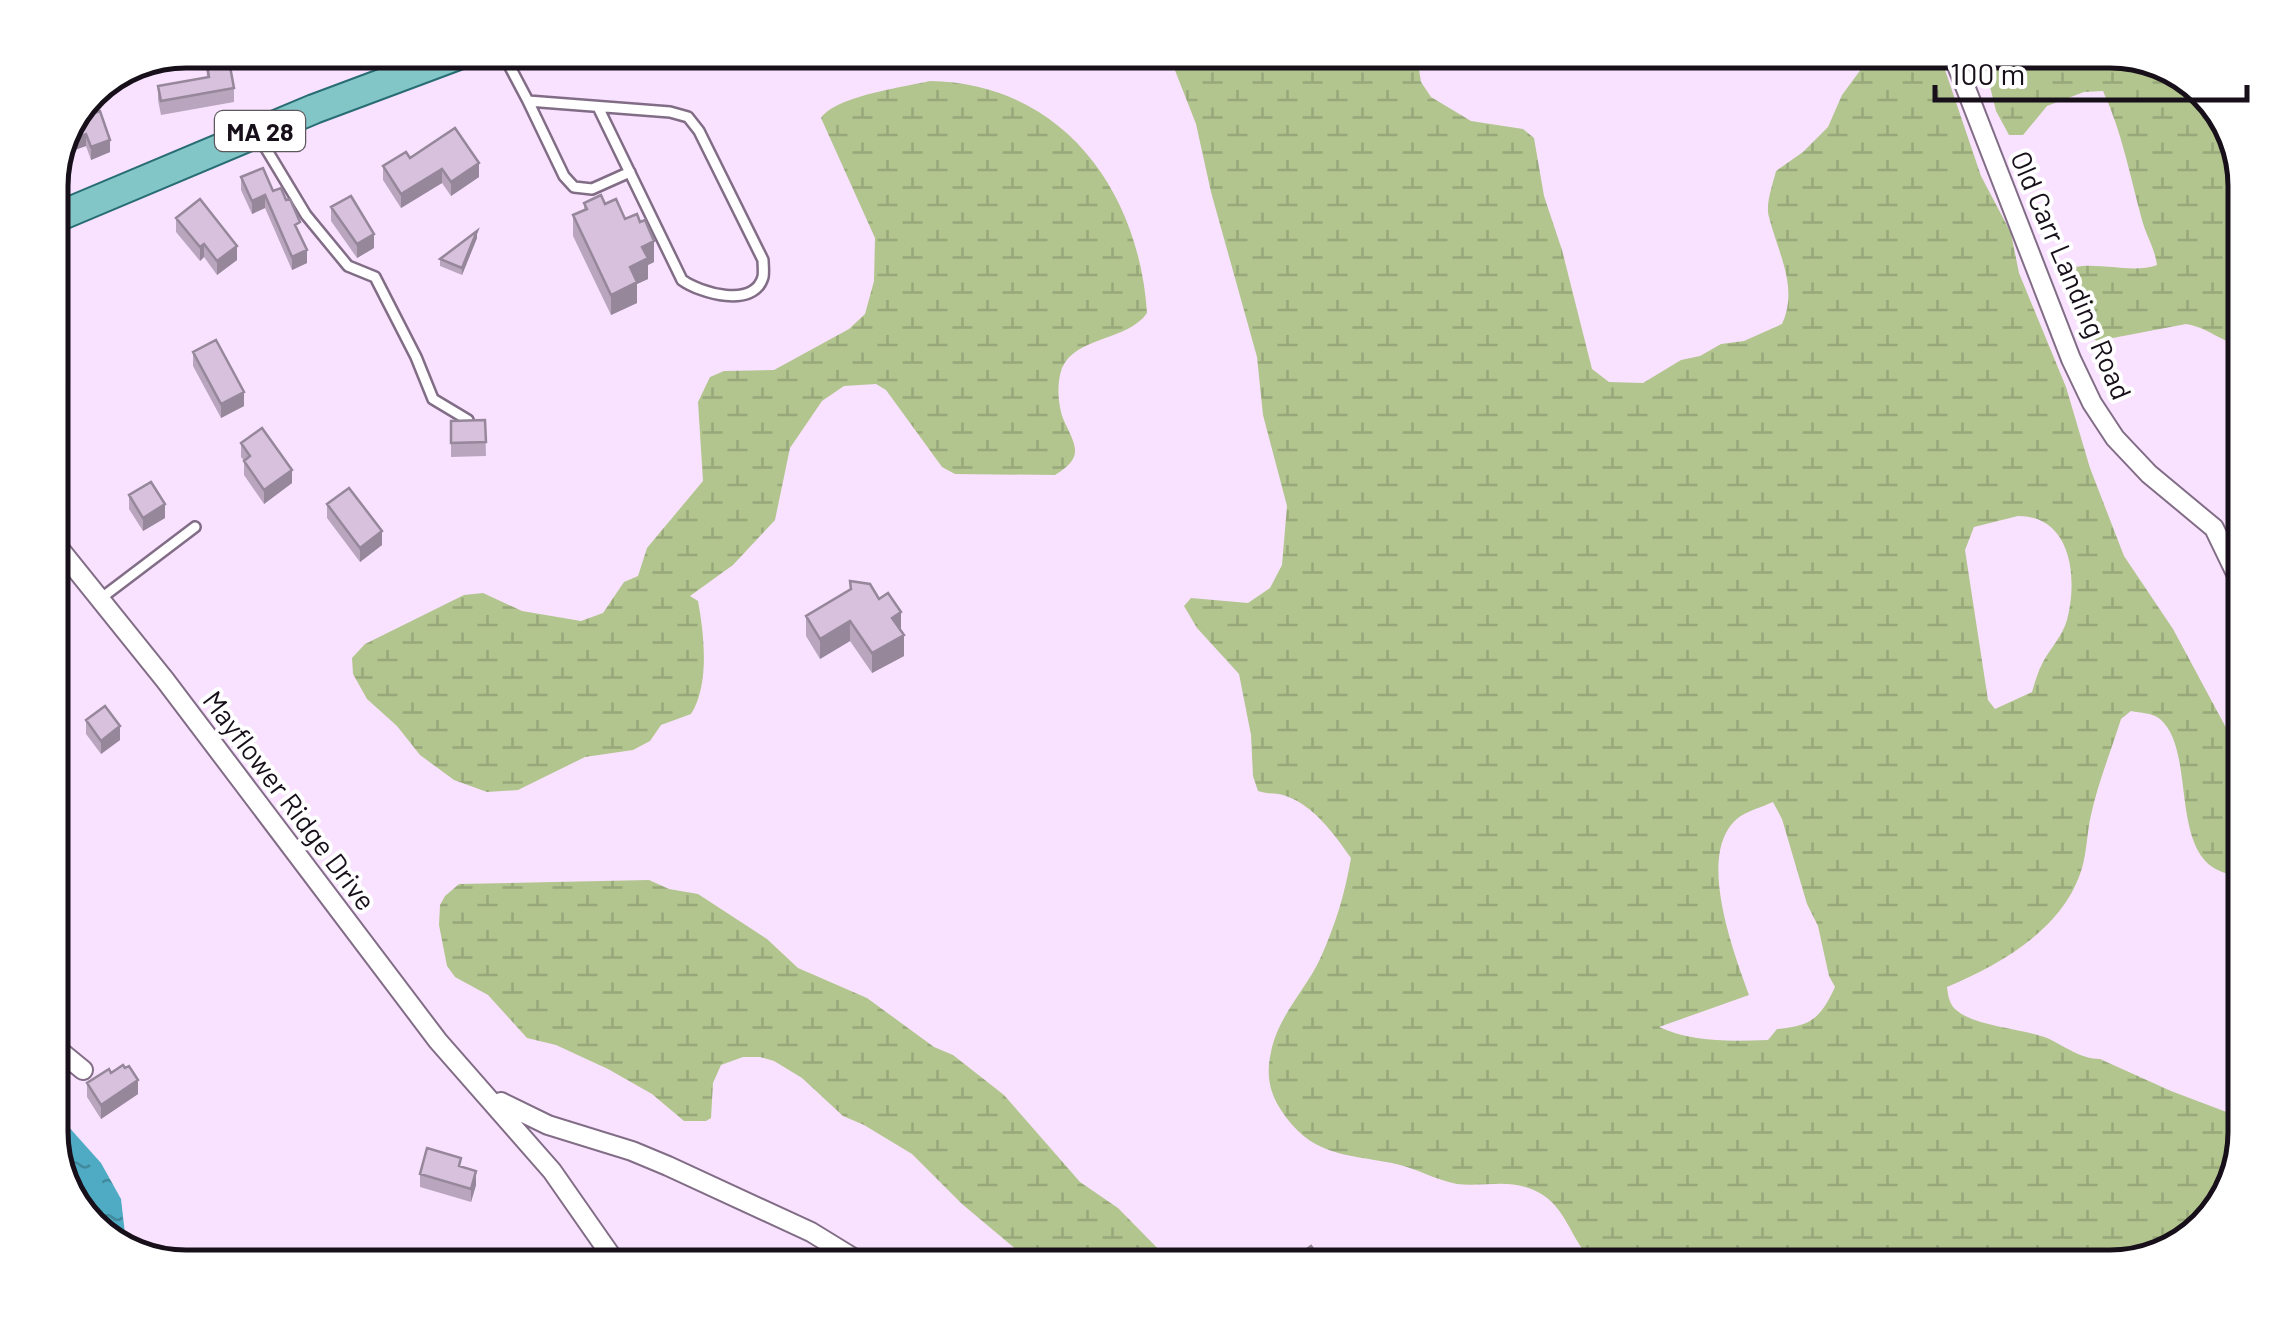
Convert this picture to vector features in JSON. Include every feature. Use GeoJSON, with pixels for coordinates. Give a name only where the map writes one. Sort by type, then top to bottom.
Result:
{"type":"FeatureCollection","features":[{"type":"Feature","properties":{"kind":"main road","name":"MA 28"},"geometry":{"type":"LineString","coordinates":[[68,212],[256,132],[425,68]]}},
{"type":"Feature","properties":{"kind":"street","name":"Old Carr Landing Road"},"geometry":{"type":"LineString","coordinates":[[1959,68],[2071,359],[2092,403],[2128,454],[2214,528],[2227,556]]}},
{"type":"Feature","properties":{"kind":"street","name":"Mayflower Ridge Drive"},"geometry":{"type":"LineString","coordinates":[[68,559],[165,680],[438,1042],[488,1094],[552,1171],[607,1250]]}},
{"type":"Feature","properties":{"kind":"street"},"geometry":{"type":"LineString","coordinates":[[68,1058],[83,1070]]}},
{"type":"Feature","properties":{"kind":"street","name":"Mayflower Ridge Drive"},"geometry":{"type":"LineString","coordinates":[[488,1094],[536,1120],[668,1166],[810,1232],[840,1250]]}},
{"type":"Feature","properties":{"kind":"lane"},"geometry":{"type":"LineString","coordinates":[[510,68],[564,176],[574,187],[592,189],[630,172]]}},
{"type":"Feature","properties":{"kind":"lane"},"geometry":{"type":"LineString","coordinates":[[528,102],[670,112],[688,117],[699,131],[763,260],[763,278],[753,291],[734,296],[698,292],[682,280],[598,107]]}},
{"type":"Feature","properties":{"kind":"lane"},"geometry":{"type":"LineString","coordinates":[[256,132],[306,215],[348,266],[375,278],[416,357],[432,399],[468,420]]}},
{"type":"Feature","properties":{"kind":"lane"},"geometry":{"type":"LineString","coordinates":[[100,599],[195,527]]}},
{"type":"Feature","properties":{"kind":"green space"},"geometry":{"type":"Polygon","coordinates":[[[1174,68],[1419,68],[1421,82],[1431,97],[1471,121],[1523,129],[1534,138],[1544,196],[1592,369],[1609,382],[1643,383],[1681,360],[1700,356],[1721,344],[1744,341],[1782,324],[1787,311],[1788,284],[1768,212],[1776,171],[1828,127],[1842,95],[1862,68],[1944,68],[1981,176],[2011,233],[2019,273],[2066,387],[2090,468],[2124,556],[2173,629],[2228,731],[2228,872],[2219,871],[2202,857],[2192,836],[2172,736],[2157,717],[2131,711],[2121,719],[2094,803],[2082,868],[2061,909],[2009,955],[1947,987],[1948,996],[1955,1009],[1974,1020],[2047,1038],[2228,1113],[2219,1177],[2193,1215],[2155,1241],[2109,1250],[1583,1250],[1560,1212],[1540,1193],[1509,1184],[1457,1184],[1400,1165],[1343,1154],[1316,1144],[1292,1125],[1271,1090],[1271,1052],[1286,1015],[1325,947],[1343,897],[1351,858],[1304,805],[1283,795],[1258,791],[1239,674],[1197,628],[1184,606],[1191,598],[1248,603],[1270,588],[1282,565],[1287,506],[1263,415],[1257,357],[1196,124],[1174,68]],[[2018,516],[1974,527],[1965,550],[1988,700],[1995,709],[2032,692],[2041,665],[2065,626],[2070,604],[2071,569],[2067,553],[2050,526],[2018,516]],[[1773,802],[1750,811],[1738,818],[1726,834],[1719,855],[1722,904],[1749,995],[1659,1027],[1699,1038],[1768,1040],[1777,1029],[1813,1019],[1830,998],[1835,987],[1782,819],[1773,802]]]}},
{"type":"Feature","properties":{"kind":"green space"},"geometry":{"type":"Polygon","coordinates":[[[1985,68],[2125,69],[2155,76],[2187,97],[2208,120],[2225,163],[2227,341],[2186,324],[2097,341],[2088,335],[2076,318],[2070,298],[2075,267],[2157,265],[2103,91],[2084,92],[2047,106],[2023,135],[2009,135],[1996,111],[1985,68]]]}},
{"type":"Feature","properties":{"kind":"green space"},"geometry":{"type":"Polygon","coordinates":[[[930,81],[977,86],[1018,101],[1054,123],[1085,151],[1109,186],[1128,225],[1141,268],[1147,313],[1128,329],[1079,350],[1062,368],[1059,404],[1074,446],[1074,458],[1055,475],[955,474],[942,467],[886,390],[876,384],[844,386],[822,401],[790,448],[775,520],[733,565],[690,596],[698,601],[704,659],[701,688],[691,714],[661,725],[650,741],[633,750],[585,757],[518,790],[487,792],[454,780],[420,755],[397,726],[367,699],[353,674],[352,658],[365,644],[464,595],[483,593],[522,611],[581,621],[603,613],[624,582],[638,576],[647,548],[703,481],[698,402],[710,377],[724,371],[774,370],[849,329],[865,314],[874,281],[875,238],[821,118],[855,98],[930,81]]]}},
{"type":"Feature","properties":{"kind":"green space"},"geometry":{"type":"Polygon","coordinates":[[[649,880],[669,889],[698,894],[767,939],[798,968],[867,998],[934,1047],[953,1055],[1004,1095],[1080,1182],[1118,1208],[1159,1250],[1017,1250],[962,1204],[912,1154],[843,1116],[802,1078],[760,1057],[743,1057],[721,1065],[713,1083],[711,1118],[684,1121],[652,1094],[608,1069],[556,1045],[527,1038],[488,995],[455,977],[447,966],[439,925],[440,905],[459,884],[649,880]]]}},
{"type":"Feature","properties":{"kind":"water"},"geometry":{"type":"Polygon","coordinates":[[[68,1126],[101,1163],[121,1199],[125,1232],[97,1209],[80,1184],[70,1154],[68,1126]]]}},
{"type":"Feature","properties":{"kind":"building"},"geometry":{"type":"Polygon","coordinates":[[[208,68],[230,68],[234,88],[161,101],[158,86],[209,77],[208,68]]]}},
{"type":"Feature","properties":{"kind":"building"},"geometry":{"type":"Polygon","coordinates":[[[100,111],[110,140],[91,147],[86,134],[79,137],[92,114],[100,111]]]}},
{"type":"Feature","properties":{"kind":"building"},"geometry":{"type":"Polygon","coordinates":[[[455,128],[479,163],[451,182],[442,169],[401,194],[383,166],[406,152],[410,158],[455,128]]]}},
{"type":"Feature","properties":{"kind":"building"},"geometry":{"type":"Polygon","coordinates":[[[263,168],[273,191],[281,188],[286,200],[290,199],[300,222],[295,225],[307,250],[292,257],[265,195],[252,201],[241,177],[263,168]]]}},
{"type":"Feature","properties":{"kind":"building"},"geometry":{"type":"Polygon","coordinates":[[[601,195],[605,204],[616,199],[625,219],[637,214],[640,222],[645,220],[654,241],[642,247],[648,258],[630,267],[637,282],[611,295],[573,215],[587,209],[584,203],[601,195]]]}},
{"type":"Feature","properties":{"kind":"building"},"geometry":{"type":"Polygon","coordinates":[[[351,196],[374,234],[357,244],[331,207],[351,196]]]}},
{"type":"Feature","properties":{"kind":"building"},"geometry":{"type":"Polygon","coordinates":[[[200,199],[237,246],[217,261],[176,218],[200,199]]]}},
{"type":"Feature","properties":{"kind":"building"},"geometry":{"type":"Polygon","coordinates":[[[477,231],[462,268],[440,259],[477,231]]]}},
{"type":"Feature","properties":{"kind":"building"},"geometry":{"type":"Polygon","coordinates":[[[216,340],[244,392],[221,404],[193,352],[216,340]]]}},
{"type":"Feature","properties":{"kind":"building"},"geometry":{"type":"Polygon","coordinates":[[[485,420],[486,442],[451,443],[451,421],[485,420]]]}},
{"type":"Feature","properties":{"kind":"building"},"geometry":{"type":"Polygon","coordinates":[[[262,428],[292,470],[264,490],[244,461],[250,456],[241,443],[262,428]]]}},
{"type":"Feature","properties":{"kind":"building"},"geometry":{"type":"Polygon","coordinates":[[[151,482],[165,504],[143,518],[129,495],[151,482]]]}},
{"type":"Feature","properties":{"kind":"building"},"geometry":{"type":"Polygon","coordinates":[[[349,488],[382,531],[360,548],[327,504],[349,488]]]}},
{"type":"Feature","properties":{"kind":"building"},"geometry":{"type":"Polygon","coordinates":[[[850,581],[870,584],[879,599],[888,593],[901,612],[892,618],[904,635],[872,653],[850,621],[820,639],[806,616],[851,589],[850,581]]]}},
{"type":"Feature","properties":{"kind":"building"},"geometry":{"type":"Polygon","coordinates":[[[105,706],[120,726],[101,741],[86,720],[105,706]]]}},
{"type":"Feature","properties":{"kind":"building"},"geometry":{"type":"Polygon","coordinates":[[[123,1065],[129,1066],[138,1080],[101,1105],[87,1083],[123,1065]]]}},
{"type":"Feature","properties":{"kind":"building"},"geometry":{"type":"Polygon","coordinates":[[[427,1148],[461,1158],[459,1166],[476,1171],[471,1189],[420,1174],[427,1148]]]}}]}
